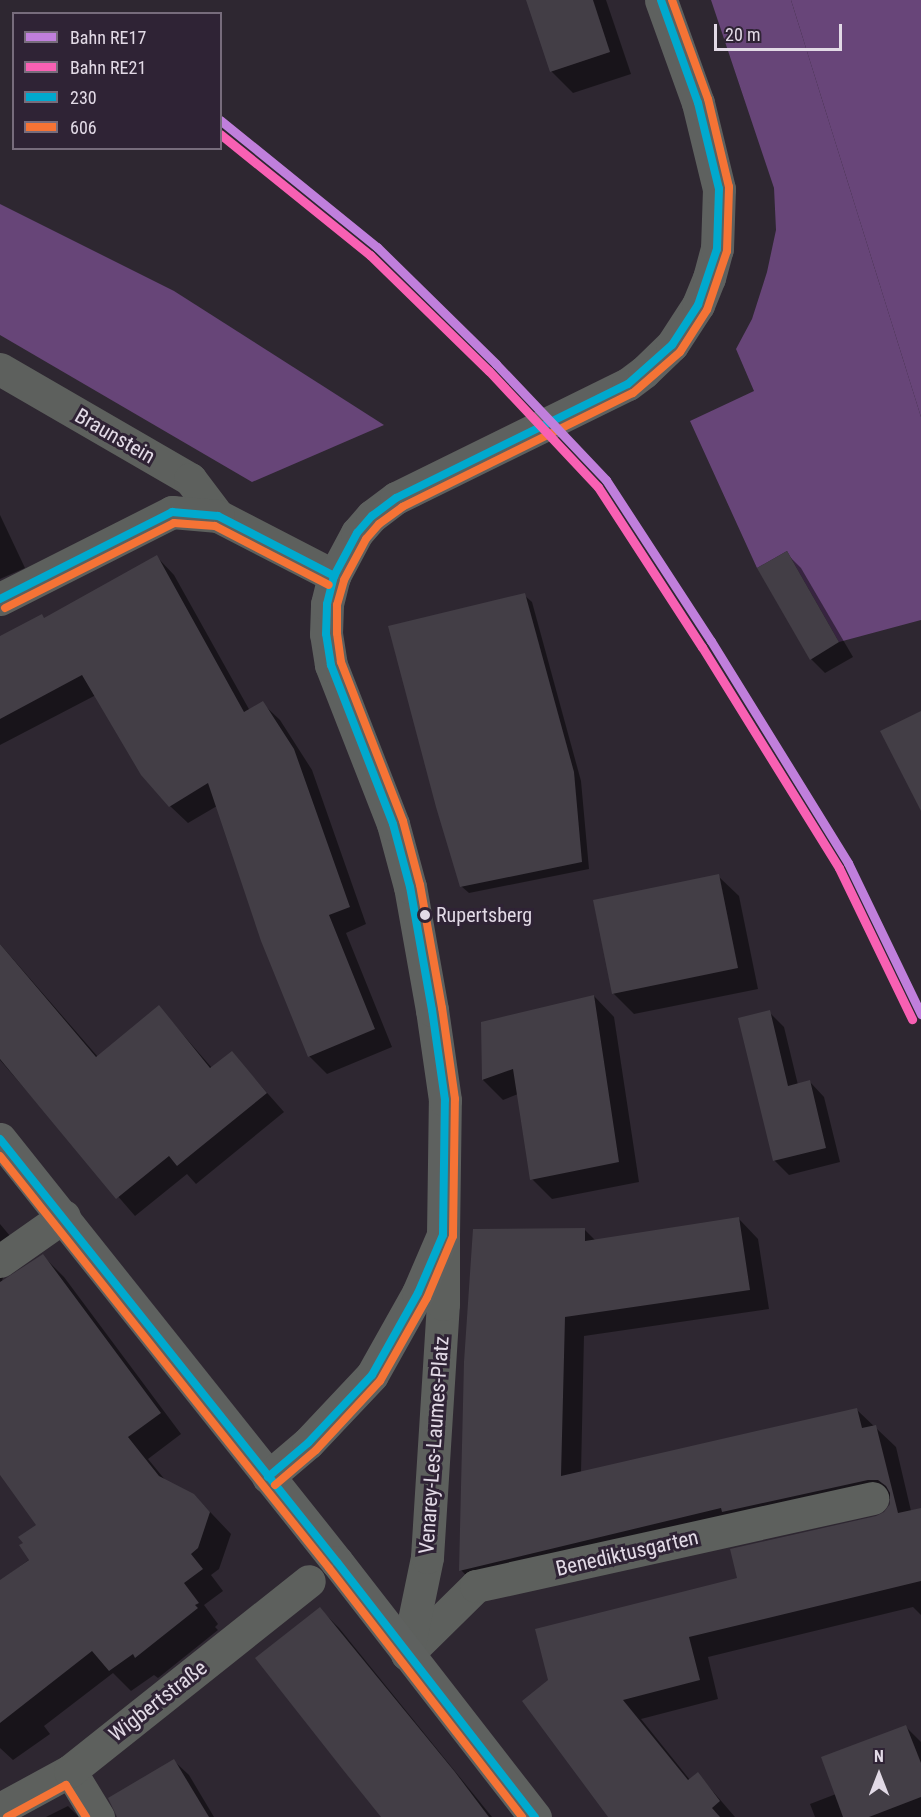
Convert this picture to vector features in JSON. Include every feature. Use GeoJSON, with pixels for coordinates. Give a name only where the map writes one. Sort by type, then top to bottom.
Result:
{"type":"FeatureCollection","features":[{"type":"Feature","properties":{"kind":"main road"},"geometry":{"type":"LineString","coordinates":[[268,1477],[308,1443],[372,1375],[418,1293],[443,1235],[445,1100],[432,1010],[411,887],[393,824],[331,665],[326,634],[327,604],[334,576],[346,549],[372,516],[396,498],[628,384],[657,360],[684,329],[698,305],[717,249],[720,219],[719,189],[713,156],[698,103],[661,0]]}},
{"type":"Feature","properties":{"kind":"main road"},"geometry":{"type":"LineString","coordinates":[[0,1139],[64,1216],[535,1817]]}},
{"type":"Feature","properties":{"kind":"street","name":"Braunstein"},"geometry":{"type":"LineString","coordinates":[[0,369],[190,479],[218,516]]}},
{"type":"Feature","properties":{"kind":"street"},"geometry":{"type":"LineString","coordinates":[[0,599],[172,512],[218,516],[334,576]]}},
{"type":"Feature","properties":{"kind":"street"},"geometry":{"type":"LineString","coordinates":[[0,1261],[64,1216]]}},
{"type":"Feature","properties":{"kind":"street","name":"Venarey-Les-Laumes-Platz"},"geometry":{"type":"LineString","coordinates":[[407,1654],[427,1557],[442,1304],[443,1235]]}},
{"type":"Feature","properties":{"kind":"street","name":"Benediktusgarten"},"geometry":{"type":"LineString","coordinates":[[407,1654],[476,1586],[872,1498]]}},
{"type":"Feature","properties":{"kind":"street","name":"Wigbertstraße"},"geometry":{"type":"LineString","coordinates":[[0,1809],[70,1771],[309,1581]]}},
{"type":"Feature","properties":{"kind":"street"},"geometry":{"type":"LineString","coordinates":[[70,1771],[98,1817]]}},
{"type":"Feature","properties":{"kind":"shaded area"},"geometry":{"type":"Polygon","coordinates":[[[711,0],[791,0],[921,417],[921,620],[839,642],[787,551],[757,568],[690,421],[754,391],[736,349],[752,319],[767,272],[776,230],[774,188],[711,0]]]}},
{"type":"Feature","properties":{"kind":"shaded area"},"geometry":{"type":"Polygon","coordinates":[[[791,0],[921,0],[921,417],[791,0]]]}},
{"type":"Feature","properties":{"kind":"shaded area"},"geometry":{"type":"Polygon","coordinates":[[[0,204],[174,291],[384,425],[252,482],[0,335],[0,204]]]}},
{"type":"Feature","properties":{"kind":"building"},"geometry":{"type":"Polygon","coordinates":[[[526,0],[593,0],[610,52],[550,72],[526,0]]]}},
{"type":"Feature","properties":{"kind":"building"},"geometry":{"type":"Polygon","coordinates":[[[787,551],[839,642],[810,660],[757,568],[787,551]]]}},
{"type":"Feature","properties":{"kind":"building"},"geometry":{"type":"Polygon","coordinates":[[[157,555],[244,712],[263,701],[294,749],[350,907],[329,915],[375,1029],[308,1057],[261,941],[208,783],[169,807],[141,775],[82,675],[0,719],[0,636],[42,614],[44,618],[157,555]]]}},
{"type":"Feature","properties":{"kind":"building"},"geometry":{"type":"Polygon","coordinates":[[[525,593],[574,772],[582,862],[460,887],[436,807],[388,626],[525,593]]]}},
{"type":"Feature","properties":{"kind":"building"},"geometry":{"type":"Polygon","coordinates":[[[921,711],[921,811],[880,731],[921,711]]]}},
{"type":"Feature","properties":{"kind":"building"},"geometry":{"type":"Polygon","coordinates":[[[719,874],[738,968],[612,994],[593,900],[719,874]]]}},
{"type":"Feature","properties":{"kind":"building"},"geometry":{"type":"Polygon","coordinates":[[[0,944],[96,1057],[159,1005],[210,1068],[232,1051],[267,1093],[177,1166],[169,1156],[116,1199],[0,1059],[0,944]]]}},
{"type":"Feature","properties":{"kind":"building"},"geometry":{"type":"Polygon","coordinates":[[[594,995],[619,1162],[530,1180],[513,1069],[482,1080],[481,1022],[594,995]]]}},
{"type":"Feature","properties":{"kind":"building"},"geometry":{"type":"Polygon","coordinates":[[[770,1010],[788,1086],[810,1080],[826,1148],[773,1161],[738,1018],[770,1010]]]}},
{"type":"Feature","properties":{"kind":"building"},"geometry":{"type":"Polygon","coordinates":[[[739,1217],[750,1290],[565,1317],[561,1476],[857,1408],[862,1428],[876,1425],[898,1513],[921,1508],[921,1581],[689,1637],[700,1680],[623,1700],[688,1780],[698,1772],[720,1801],[712,1808],[720,1817],[608,1817],[522,1701],[548,1680],[535,1629],[737,1578],[730,1549],[876,1516],[884,1512],[890,1504],[890,1493],[886,1486],[878,1480],[868,1480],[722,1512],[721,1508],[459,1571],[464,1362],[473,1229],[585,1228],[585,1241],[739,1217]]]}},
{"type":"Feature","properties":{"kind":"building"},"geometry":{"type":"Polygon","coordinates":[[[43,1254],[161,1413],[128,1437],[159,1476],[194,1494],[210,1512],[198,1548],[191,1554],[203,1569],[184,1583],[199,1603],[195,1605],[198,1608],[135,1658],[133,1654],[109,1671],[92,1651],[0,1723],[0,1580],[29,1560],[19,1545],[23,1543],[18,1537],[36,1525],[0,1475],[0,1282],[43,1254]]]}},
{"type":"Feature","properties":{"kind":"building"},"geometry":{"type":"Polygon","coordinates":[[[320,1607],[489,1817],[381,1817],[255,1658],[320,1607]]]}},
{"type":"Feature","properties":{"kind":"building"},"geometry":{"type":"Polygon","coordinates":[[[906,1725],[921,1763],[921,1797],[869,1817],[843,1817],[821,1757],[906,1725]]]}},
{"type":"Feature","properties":{"kind":"building"},"geometry":{"type":"Polygon","coordinates":[[[174,1759],[209,1817],[117,1817],[108,1798],[174,1759]]]}},
{"type":"Feature","properties":{"kind":"rail line","name":"RE17"},"geometry":{"type":"LineString","coordinates":[[222,122],[377,247],[496,364],[606,480],[711,641],[848,863],[921,1014]]}},
{"type":"Feature","properties":{"kind":"rail line","name":"RE21"},"geometry":{"type":"LineString","coordinates":[[222,136],[370,255],[489,371],[598,487],[702,647],[839,868],[912,1019]]}},
{"type":"Feature","properties":{"kind":"transit line","name":"230"},"geometry":{"type":"LineString","coordinates":[[268,1477],[308,1443],[372,1375],[418,1293],[443,1235],[445,1100],[432,1010],[410,887],[393,824],[331,665],[326,634],[327,604],[334,576],[357,533],[372,516],[396,498],[628,384],[672,345],[698,305],[717,249],[719,189],[698,103],[661,0]]}},
{"type":"Feature","properties":{"kind":"transit line","name":"606"},"geometry":{"type":"LineString","coordinates":[[275,1485],[316,1450],[380,1381],[427,1298],[453,1236],[455,1099],[442,1008],[420,885],[403,821],[341,662],[337,633],[337,605],[344,580],[366,539],[379,524],[402,507],[633,393],[680,352],[707,310],[727,251],[729,187],[708,99],[672,0]]}},
{"type":"Feature","properties":{"kind":"transit line","name":"230"},"geometry":{"type":"LineString","coordinates":[[0,599],[172,512],[218,516],[334,576]]}},
{"type":"Feature","properties":{"kind":"transit line","name":"606"},"geometry":{"type":"LineString","coordinates":[[5,608],[174,523],[215,526],[329,585]]}},
{"type":"Feature","properties":{"kind":"transit line","name":"230"},"geometry":{"type":"LineString","coordinates":[[0,1139],[337,1562],[535,1817]]}},
{"type":"Feature","properties":{"kind":"transit line","name":"606"},"geometry":{"type":"LineString","coordinates":[[0,1156],[329,1568],[522,1817]]}},
{"type":"Feature","properties":{"kind":"transit line","name":"606"},"geometry":{"type":"LineString","coordinates":[[7,1817],[66,1785],[86,1817]]}},
{"type":"Feature","properties":{"kind":"place","name":"Rupertsberg"},"geometry":{"type":"Point","coordinates":[425,915]}}]}
